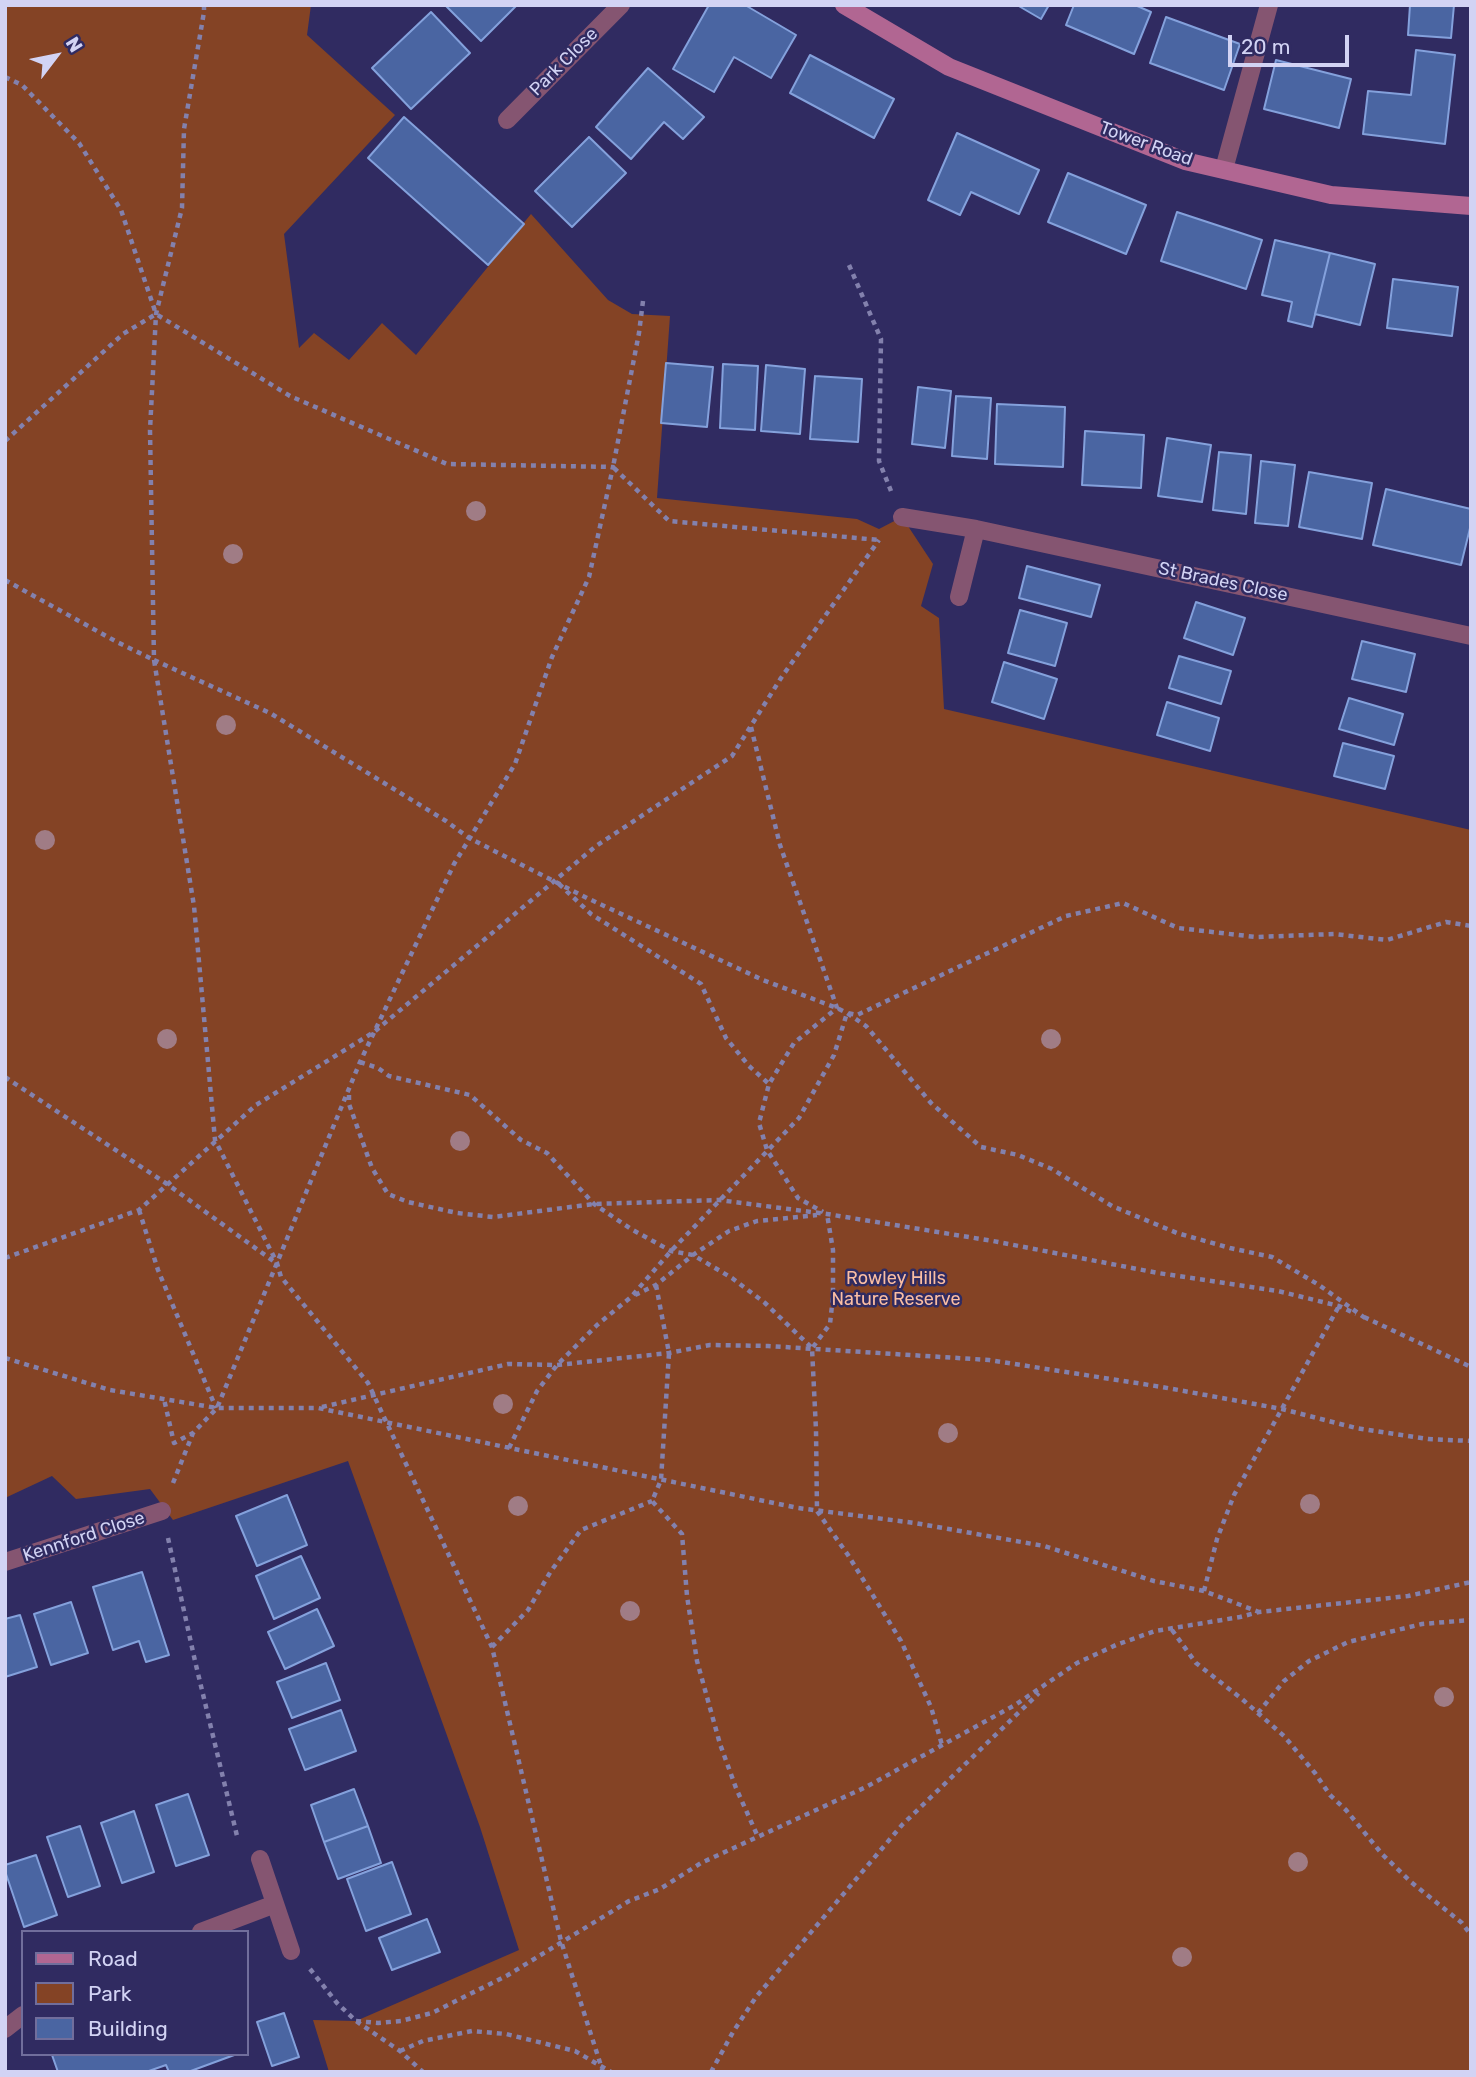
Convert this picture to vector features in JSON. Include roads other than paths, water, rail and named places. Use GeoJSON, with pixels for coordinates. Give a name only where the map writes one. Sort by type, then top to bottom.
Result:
{"type":"FeatureCollection","features":[{"type":"Feature","properties":{"kind":"street","name":"Park Close"},"geometry":{"type":"LineString","coordinates":[[507,120],[621,5]]}},
{"type":"Feature","properties":{"kind":"street"},"geometry":{"type":"LineString","coordinates":[[1223,169],[1269,5]]}},
{"type":"Feature","properties":{"kind":"street","name":"Tower Road"},"geometry":{"type":"LineString","coordinates":[[849,7],[949,67],[1185,161],[1331,195],[1471,206]]}},
{"type":"Feature","properties":{"kind":"street","name":"St Brades Close"},"geometry":{"type":"LineString","coordinates":[[902,517],[976,529],[1471,636]]}},
{"type":"Feature","properties":{"kind":"street"},"geometry":{"type":"LineString","coordinates":[[959,597],[976,529]]}},
{"type":"Feature","properties":{"kind":"street","name":"Kennford Close"},"geometry":{"type":"LineString","coordinates":[[5,1562],[162,1511]]}},
{"type":"Feature","properties":{"kind":"street"},"geometry":{"type":"LineString","coordinates":[[260,1859],[292,1951]]}},
{"type":"Feature","properties":{"kind":"street"},"geometry":{"type":"LineString","coordinates":[[206,1930],[275,1904]]}},
{"type":"Feature","properties":{"kind":"street"},"geometry":{"type":"LineString","coordinates":[[5,2029],[21,2017]]}},
{"type":"Feature","properties":{"kind":"park label","name":"Rowley Hills Nature Reserve"},"geometry":{"type":"Point","coordinates":[896,1289]}}]}
